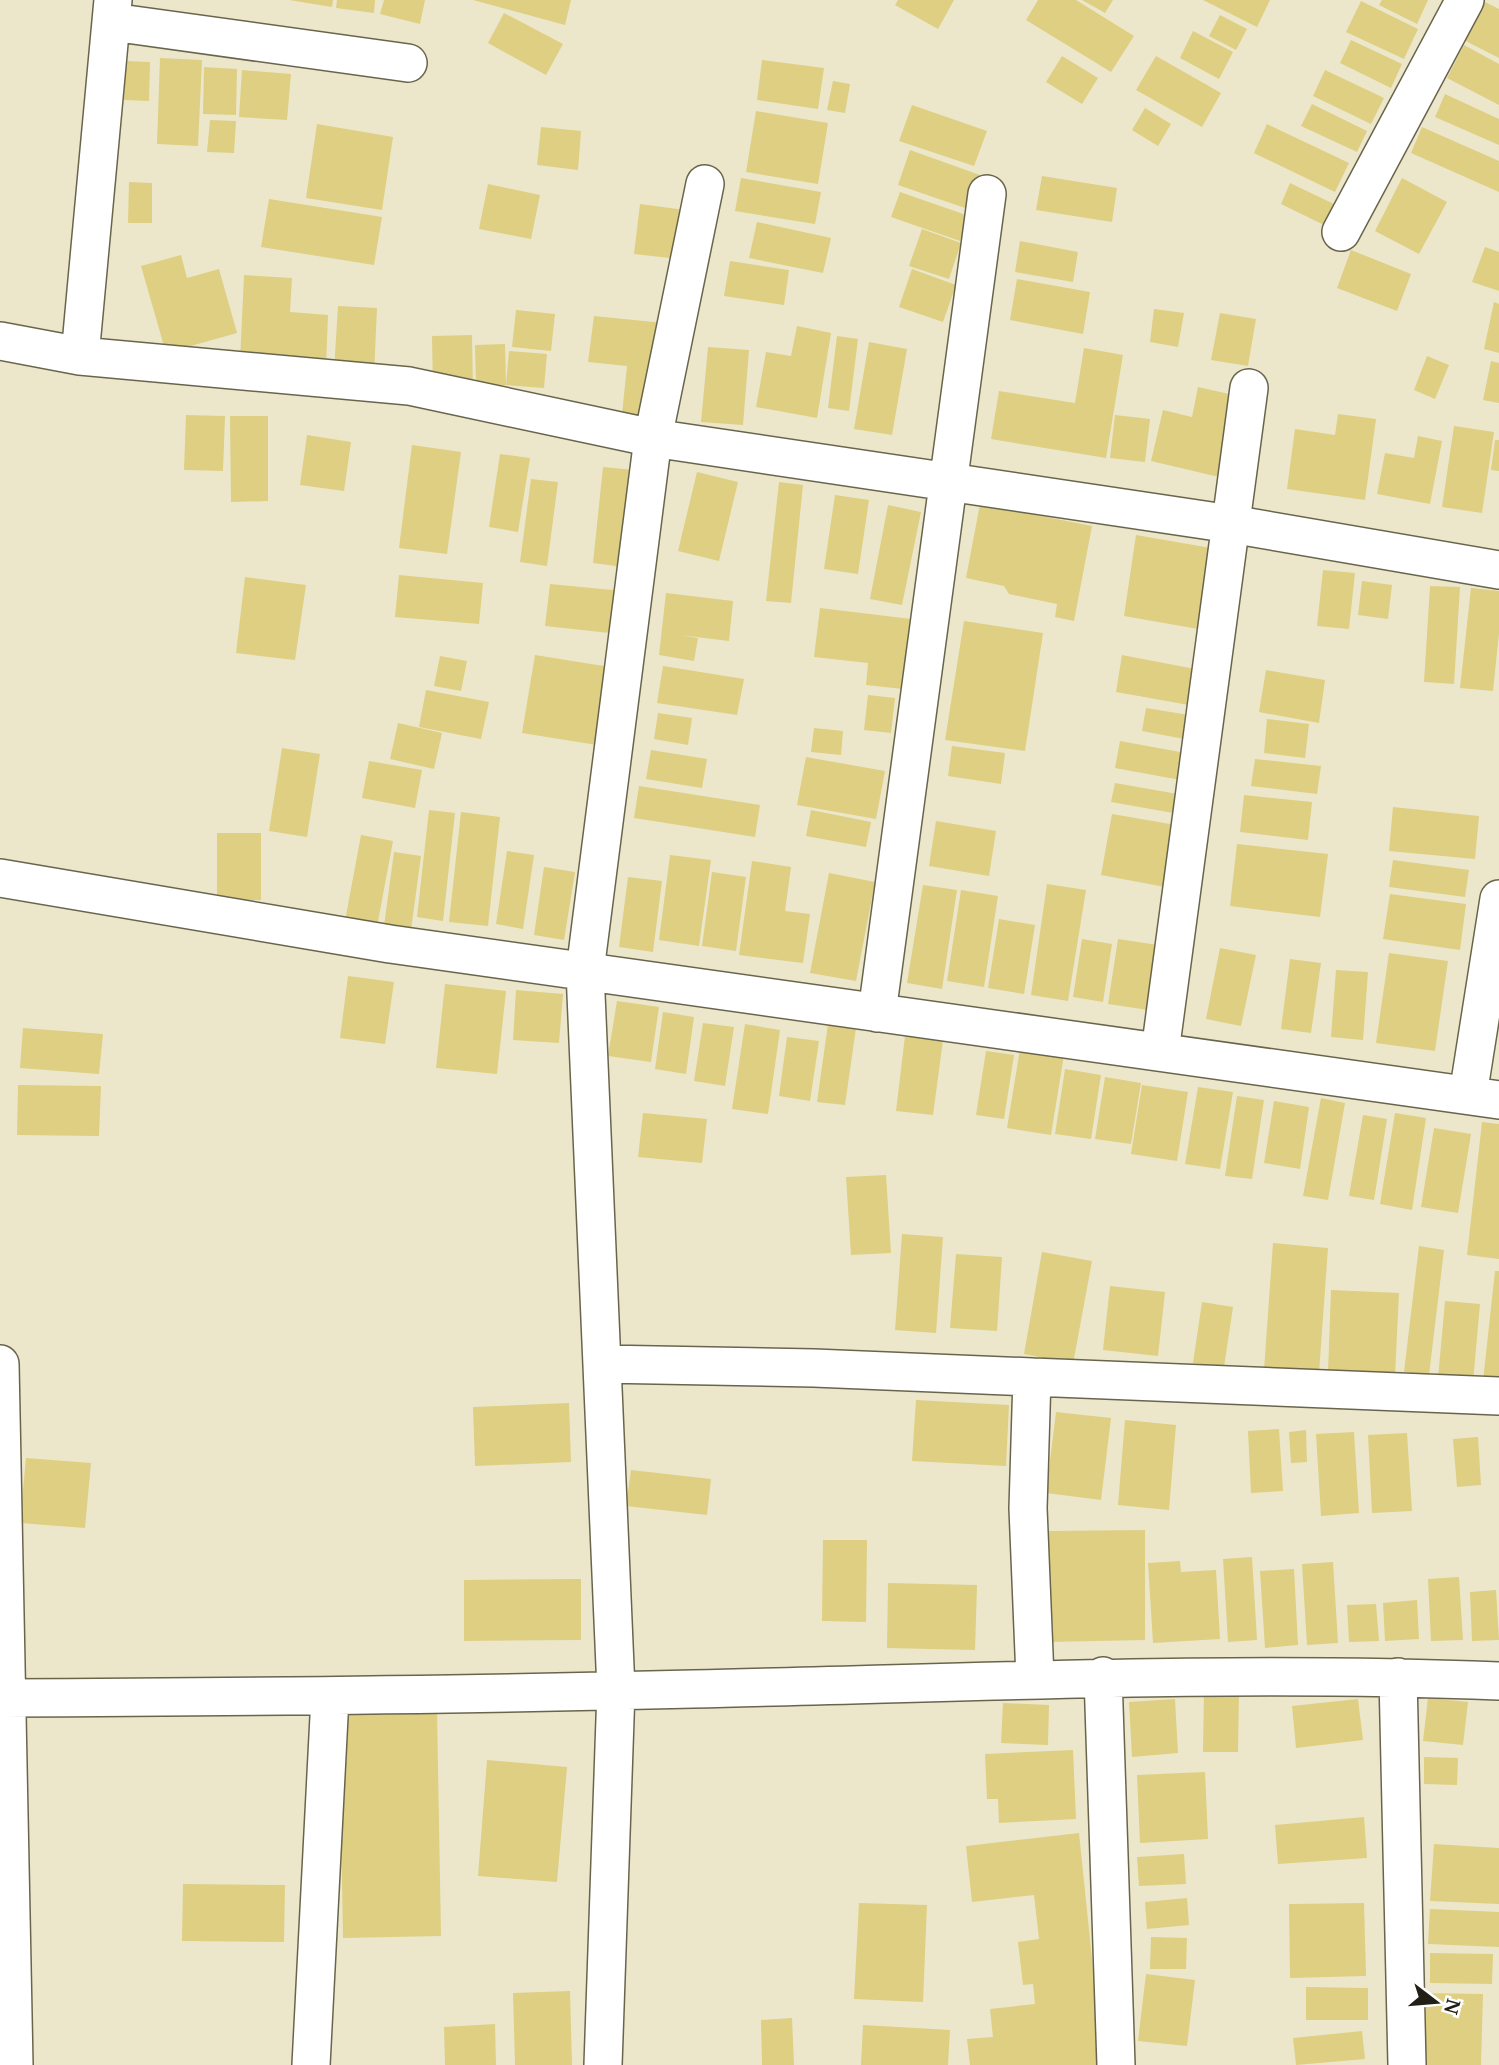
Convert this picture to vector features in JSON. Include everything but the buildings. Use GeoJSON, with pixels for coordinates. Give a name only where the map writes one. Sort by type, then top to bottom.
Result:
{"type":"FeatureCollection","features":[{"type":"Feature","properties":{"kind":"street"},"geometry":{"type":"LineString","coordinates":[[1341,232],[1465,0]]}},
{"type":"Feature","properties":{"kind":"street"},"geometry":{"type":"LineString","coordinates":[[80,356],[112,11],[408,63]]}},
{"type":"Feature","properties":{"kind":"street"},"geometry":{"type":"LineString","coordinates":[[603,2065],[616,1690],[584,971],[653,438],[705,184]]}},
{"type":"Feature","properties":{"kind":"street"},"geometry":{"type":"LineString","coordinates":[[877,1013],[987,194]]}},
{"type":"Feature","properties":{"kind":"street"},"geometry":{"type":"LineString","coordinates":[[0,341],[80,356],[410,386],[653,438],[1231,524],[1499,570]]}},
{"type":"Feature","properties":{"kind":"street"},"geometry":{"type":"LineString","coordinates":[[1160,1052],[1249,388]]}},
{"type":"Feature","properties":{"kind":"street"},"geometry":{"type":"LineString","coordinates":[[0,878],[390,944],[1483,1098],[1499,899]]}},
{"type":"Feature","properties":{"kind":"street"},"geometry":{"type":"LineString","coordinates":[[0,1364],[3,1698],[14,2065]]}},
{"type":"Feature","properties":{"kind":"street"},"geometry":{"type":"LineString","coordinates":[[602,1364],[814,1368],[1499,1396]]}},
{"type":"Feature","properties":{"kind":"street"},"geometry":{"type":"LineString","coordinates":[[1032,1377],[1028,1508],[1035,1678]]}},
{"type":"Feature","properties":{"kind":"street"},"geometry":{"type":"LineString","coordinates":[[3,1698],[330,1697],[1103,1676],[1398,1677],[1499,1681]]}},
{"type":"Feature","properties":{"kind":"street"},"geometry":{"type":"LineString","coordinates":[[1103,1676],[1116,2065]]}},
{"type":"Feature","properties":{"kind":"street"},"geometry":{"type":"LineString","coordinates":[[1398,1677],[1407,2065]]}},
{"type":"Feature","properties":{"kind":"street"},"geometry":{"type":"LineString","coordinates":[[311,2065],[330,1697]]}}]}
